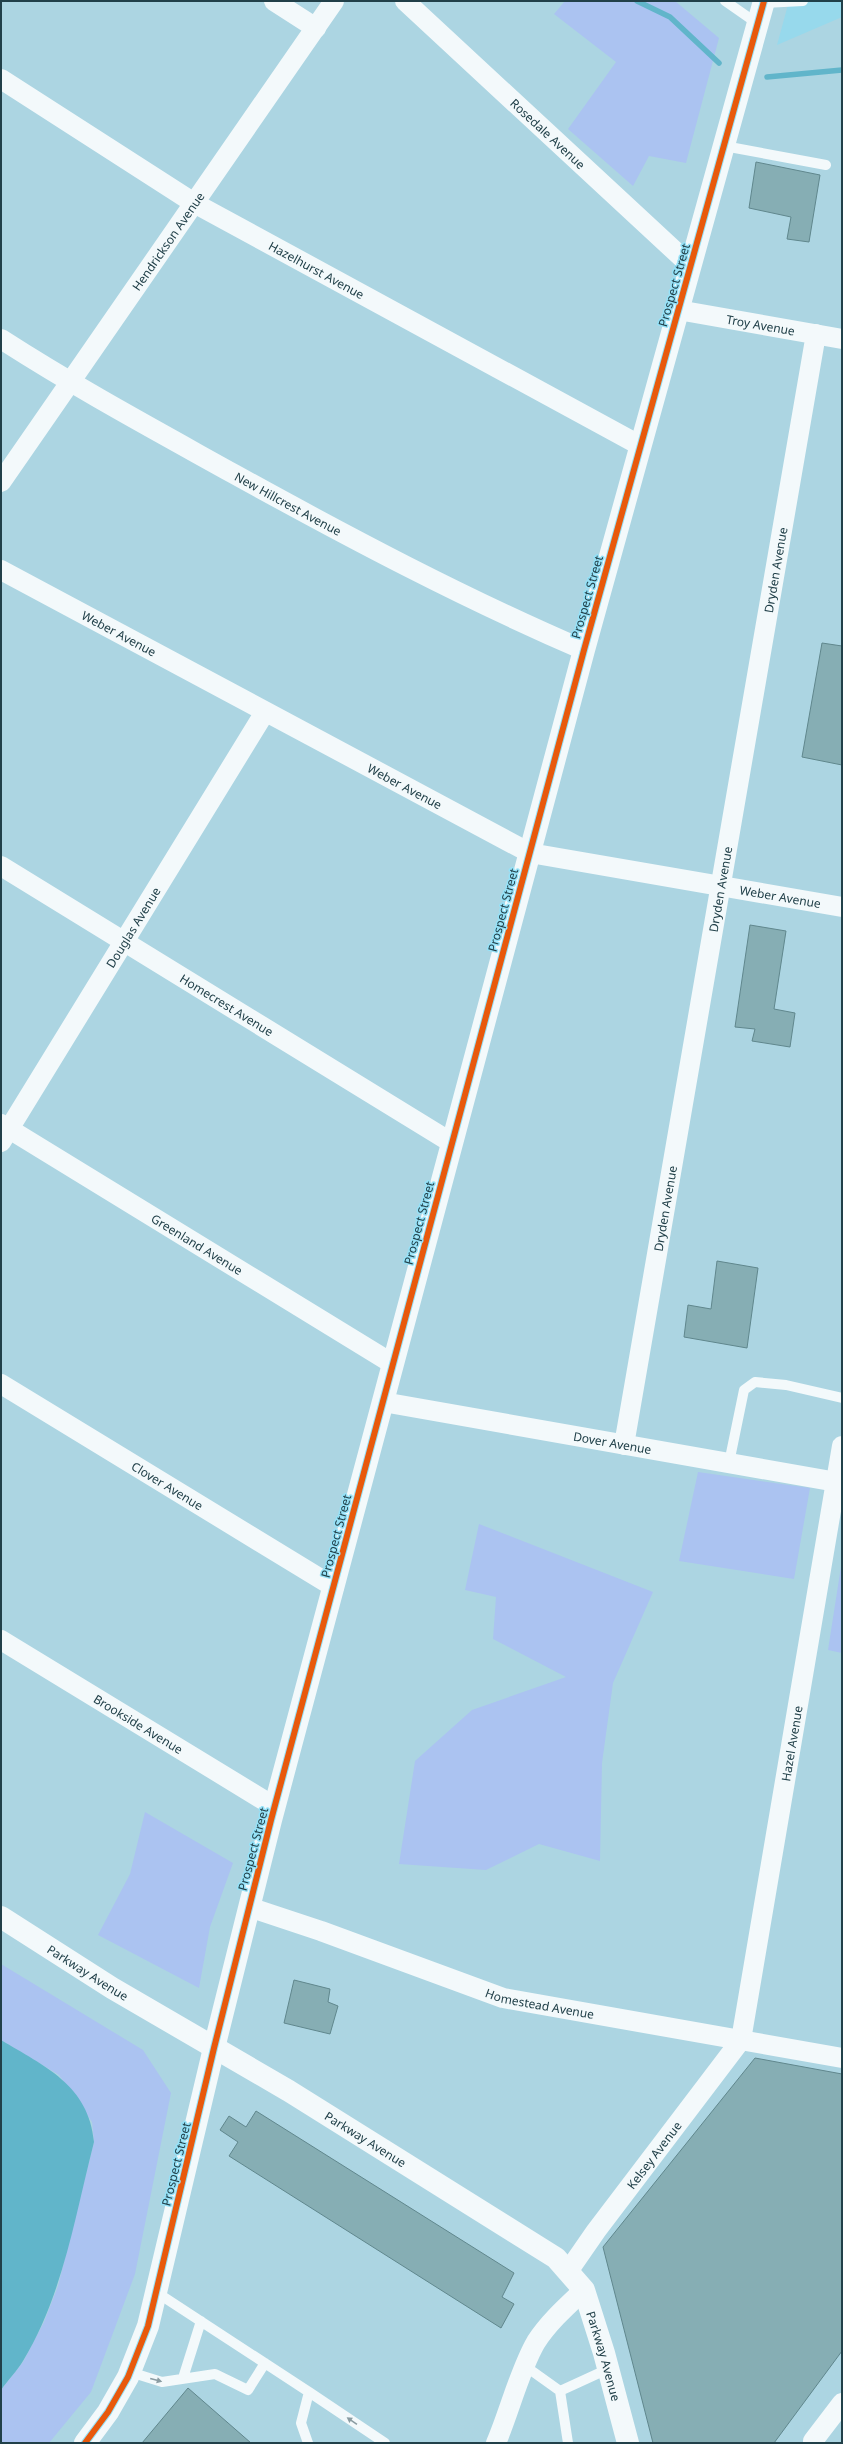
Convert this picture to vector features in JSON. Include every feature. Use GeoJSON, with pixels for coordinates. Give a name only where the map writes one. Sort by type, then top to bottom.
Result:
{"type":"FeatureCollection","features":[{"type":"Feature","properties":{"kind":"street"},"geometry":{"type":"LineString","coordinates":[[274,1],[316,28]]}},
{"type":"Feature","properties":{"kind":"street","name":"Hendrickson Avenue"},"geometry":{"type":"LineString","coordinates":[[1,482],[334,1]]}},
{"type":"Feature","properties":{"kind":"street","name":"Rosedale Avenue"},"geometry":{"type":"LineString","coordinates":[[405,1],[691,266]]}},
{"type":"Feature","properties":{"kind":"street","name":"Prospect Street"},"geometry":{"type":"LineString","coordinates":[[85,2443],[108,2412],[130,2372],[148,2326],[214,2048],[275,1807],[584,650],[764,2]]}},
{"type":"Feature","properties":{"kind":"street","name":"Hazelhurst Avenue"},"geometry":{"type":"LineString","coordinates":[[1,79],[194,203],[641,446]]}},
{"type":"Feature","properties":{"kind":"street","name":"Troy Avenue"},"geometry":{"type":"LineString","coordinates":[[678,310],[842,339]]}},
{"type":"Feature","properties":{"kind":"street","name":"Dryden Avenue"},"geometry":{"type":"LineString","coordinates":[[624,1445],[816,334]]}},
{"type":"Feature","properties":{"kind":"street","name":"New Hillcrest Avenue"},"geometry":{"type":"LineString","coordinates":[[1,339],[69,383],[351,539],[445,587],[584,650]]}},
{"type":"Feature","properties":{"kind":"street","name":"Weber Avenue"},"geometry":{"type":"LineString","coordinates":[[1,570],[530,853],[842,907]]}},
{"type":"Feature","properties":{"kind":"street","name":"Douglas Avenue"},"geometry":{"type":"LineString","coordinates":[[4,1131],[124,942],[265,712]]}},
{"type":"Feature","properties":{"kind":"street","name":"Homecrest Avenue"},"geometry":{"type":"LineString","coordinates":[[1,866],[452,1143]]}},
{"type":"Feature","properties":{"kind":"street","name":"Greenland Avenue"},"geometry":{"type":"LineString","coordinates":[[4,1131],[393,1364]]}},
{"type":"Feature","properties":{"kind":"street","name":"Clover Avenue"},"geometry":{"type":"LineString","coordinates":[[1,1384],[334,1587]]}},
{"type":"Feature","properties":{"kind":"street","name":"Dover Avenue"},"geometry":{"type":"LineString","coordinates":[[383,1402],[839,1483]]}},
{"type":"Feature","properties":{"kind":"street","name":"Hazel Avenue"},"geometry":{"type":"LineString","coordinates":[[741,2040],[839,1483],[842,1446]]}},
{"type":"Feature","properties":{"kind":"street","name":"Brookside Avenue"},"geometry":{"type":"LineString","coordinates":[[1,1640],[275,1807]]}},
{"type":"Feature","properties":{"kind":"street","name":"Homestead Avenue"},"geometry":{"type":"LineString","coordinates":[[250,1907],[503,1998],[842,2058]]}},
{"type":"Feature","properties":{"kind":"street","name":"Parkway Avenue"},"geometry":{"type":"LineString","coordinates":[[1,1917],[112,1988],[295,2095],[556,2258],[569,2270],[584,2290],[608,2369],[628,2443]]}},
{"type":"Feature","properties":{"kind":"street","name":"Kelsey Avenue"},"geometry":{"type":"LineString","coordinates":[[569,2270],[741,2040]]}},
{"type":"Feature","properties":{"kind":"street"},"geometry":{"type":"LineString","coordinates":[[496,2443],[525,2366],[537,2342],[558,2315],[584,2290]]}},
{"type":"Feature","properties":{"kind":"street"},"geometry":{"type":"LineString","coordinates":[[813,2441],[842,2403]]}},
{"type":"Feature","properties":{"kind":"lane"},"geometry":{"type":"LineString","coordinates":[[725,1],[758,24]]}},
{"type":"Feature","properties":{"kind":"lane"},"geometry":{"type":"LineString","coordinates":[[764,2],[803,1]]}},
{"type":"Feature","properties":{"kind":"lane"},"geometry":{"type":"LineString","coordinates":[[724,146],[826,165]]}},
{"type":"Feature","properties":{"kind":"lane"},"geometry":{"type":"LineString","coordinates":[[729,1464],[744,1390],[755,1382],[786,1385],[842,1398]]}},
{"type":"Feature","properties":{"kind":"lane"},"geometry":{"type":"LineString","coordinates":[[156,2292],[385,2443]]}},
{"type":"Feature","properties":{"kind":"lane"},"geometry":{"type":"LineString","coordinates":[[183,2378],[201,2321]]}},
{"type":"Feature","properties":{"kind":"lane"},"geometry":{"type":"LineString","coordinates":[[130,2372],[162,2382],[216,2374],[248,2390],[265,2363]]}},
{"type":"Feature","properties":{"kind":"lane"},"geometry":{"type":"LineString","coordinates":[[525,2366],[560,2391],[568,2443]]}},
{"type":"Feature","properties":{"kind":"lane"},"geometry":{"type":"LineString","coordinates":[[560,2391],[608,2369]]}},
{"type":"Feature","properties":{"kind":"lane"},"geometry":{"type":"LineString","coordinates":[[308,2443],[301,2423],[309,2392]]}},
{"type":"Feature","properties":{"kind":"shaded area"},"geometry":{"type":"Polygon","coordinates":[[[565,1],[675,1],[719,38],[686,163],[649,156],[633,186],[568,129],[616,62],[554,14],[565,1]]]}},
{"type":"Feature","properties":{"kind":"shaded area"},"geometry":{"type":"Polygon","coordinates":[[[789,1],[842,1],[842,17],[777,45],[789,1]]]}},
{"type":"Feature","properties":{"kind":"shaded area"},"geometry":{"type":"Polygon","coordinates":[[[698,1472],[810,1488],[794,1579],[679,1561],[698,1472]]]}},
{"type":"Feature","properties":{"kind":"shaded area"},"geometry":{"type":"Polygon","coordinates":[[[479,1524],[653,1592],[613,1683],[602,1763],[600,1861],[539,1844],[486,1870],[399,1864],[415,1761],[472,1710],[566,1677],[493,1639],[496,1597],[465,1590],[479,1524]]]}},
{"type":"Feature","properties":{"kind":"shaded area"},"geometry":{"type":"Polygon","coordinates":[[[842,1560],[842,1653],[828,1650],[842,1560]]]}},
{"type":"Feature","properties":{"kind":"shaded area"},"geometry":{"type":"Polygon","coordinates":[[[145,1812],[233,1863],[210,1927],[199,1988],[98,1935],[130,1874],[145,1812]]]}},
{"type":"Feature","properties":{"kind":"shaded area"},"geometry":{"type":"Polygon","coordinates":[[[1,1964],[143,2050],[171,2093],[135,2274],[91,2392],[49,2443],[1,2443],[1,2390],[23,2362],[44,2322],[58,2286],[94,2142],[92,2122],[59,2075],[1,2040],[1,1964]]]}},
{"type":"Feature","properties":{"kind":"shaded area"},"geometry":{"type":"Polygon","coordinates":[[[1,2040],[48,2069],[62,2079],[74,2092],[83,2106],[90,2122],[94,2142],[74,2226],[58,2282],[48,2309],[37,2336],[23,2361],[1,2390],[1,2040]]]}},
{"type":"Feature","properties":{"kind":"building"},"geometry":{"type":"Polygon","coordinates":[[[756,162],[820,175],[809,242],[787,239],[791,217],[749,208],[756,162]]]}},
{"type":"Feature","properties":{"kind":"building"},"geometry":{"type":"Polygon","coordinates":[[[822,643],[842,646],[842,765],[802,757],[822,643]]]}},
{"type":"Feature","properties":{"kind":"building"},"geometry":{"type":"Polygon","coordinates":[[[750,925],[786,931],[774,1009],[795,1013],[790,1047],[752,1041],[755,1029],[735,1027],[750,925]]]}},
{"type":"Feature","properties":{"kind":"building"},"geometry":{"type":"Polygon","coordinates":[[[717,1261],[758,1268],[747,1348],[684,1337],[688,1305],[711,1309],[717,1261]]]}},
{"type":"Feature","properties":{"kind":"building"},"geometry":{"type":"Polygon","coordinates":[[[294,1980],[330,1989],[328,2002],[338,2006],[330,2034],[284,2023],[294,1980]]]}},
{"type":"Feature","properties":{"kind":"building"},"geometry":{"type":"Polygon","coordinates":[[[755,2058],[842,2074],[842,2351],[774,2443],[653,2443],[603,2247],[755,2058]]]}},
{"type":"Feature","properties":{"kind":"building"},"geometry":{"type":"Polygon","coordinates":[[[256,2111],[514,2273],[502,2297],[514,2304],[501,2328],[229,2156],[238,2142],[220,2130],[229,2116],[246,2127],[256,2111]]]}},
{"type":"Feature","properties":{"kind":"building"},"geometry":{"type":"Polygon","coordinates":[[[188,2388],[251,2443],[142,2443],[188,2388]]]}},
{"type":"Feature","properties":{"kind":"waterway"},"geometry":{"type":"LineString","coordinates":[[637,1],[670,17],[719,63]]}},
{"type":"Feature","properties":{"kind":"waterway"},"geometry":{"type":"LineString","coordinates":[[767,77],[842,70]]}},
{"type":"Feature","properties":{"kind":"cycle path"},"geometry":{"type":"LineString","coordinates":[[85,2443],[108,2412],[128,2377],[148,2326],[214,2048],[271,1820],[584,650],[764,1]]}}]}
